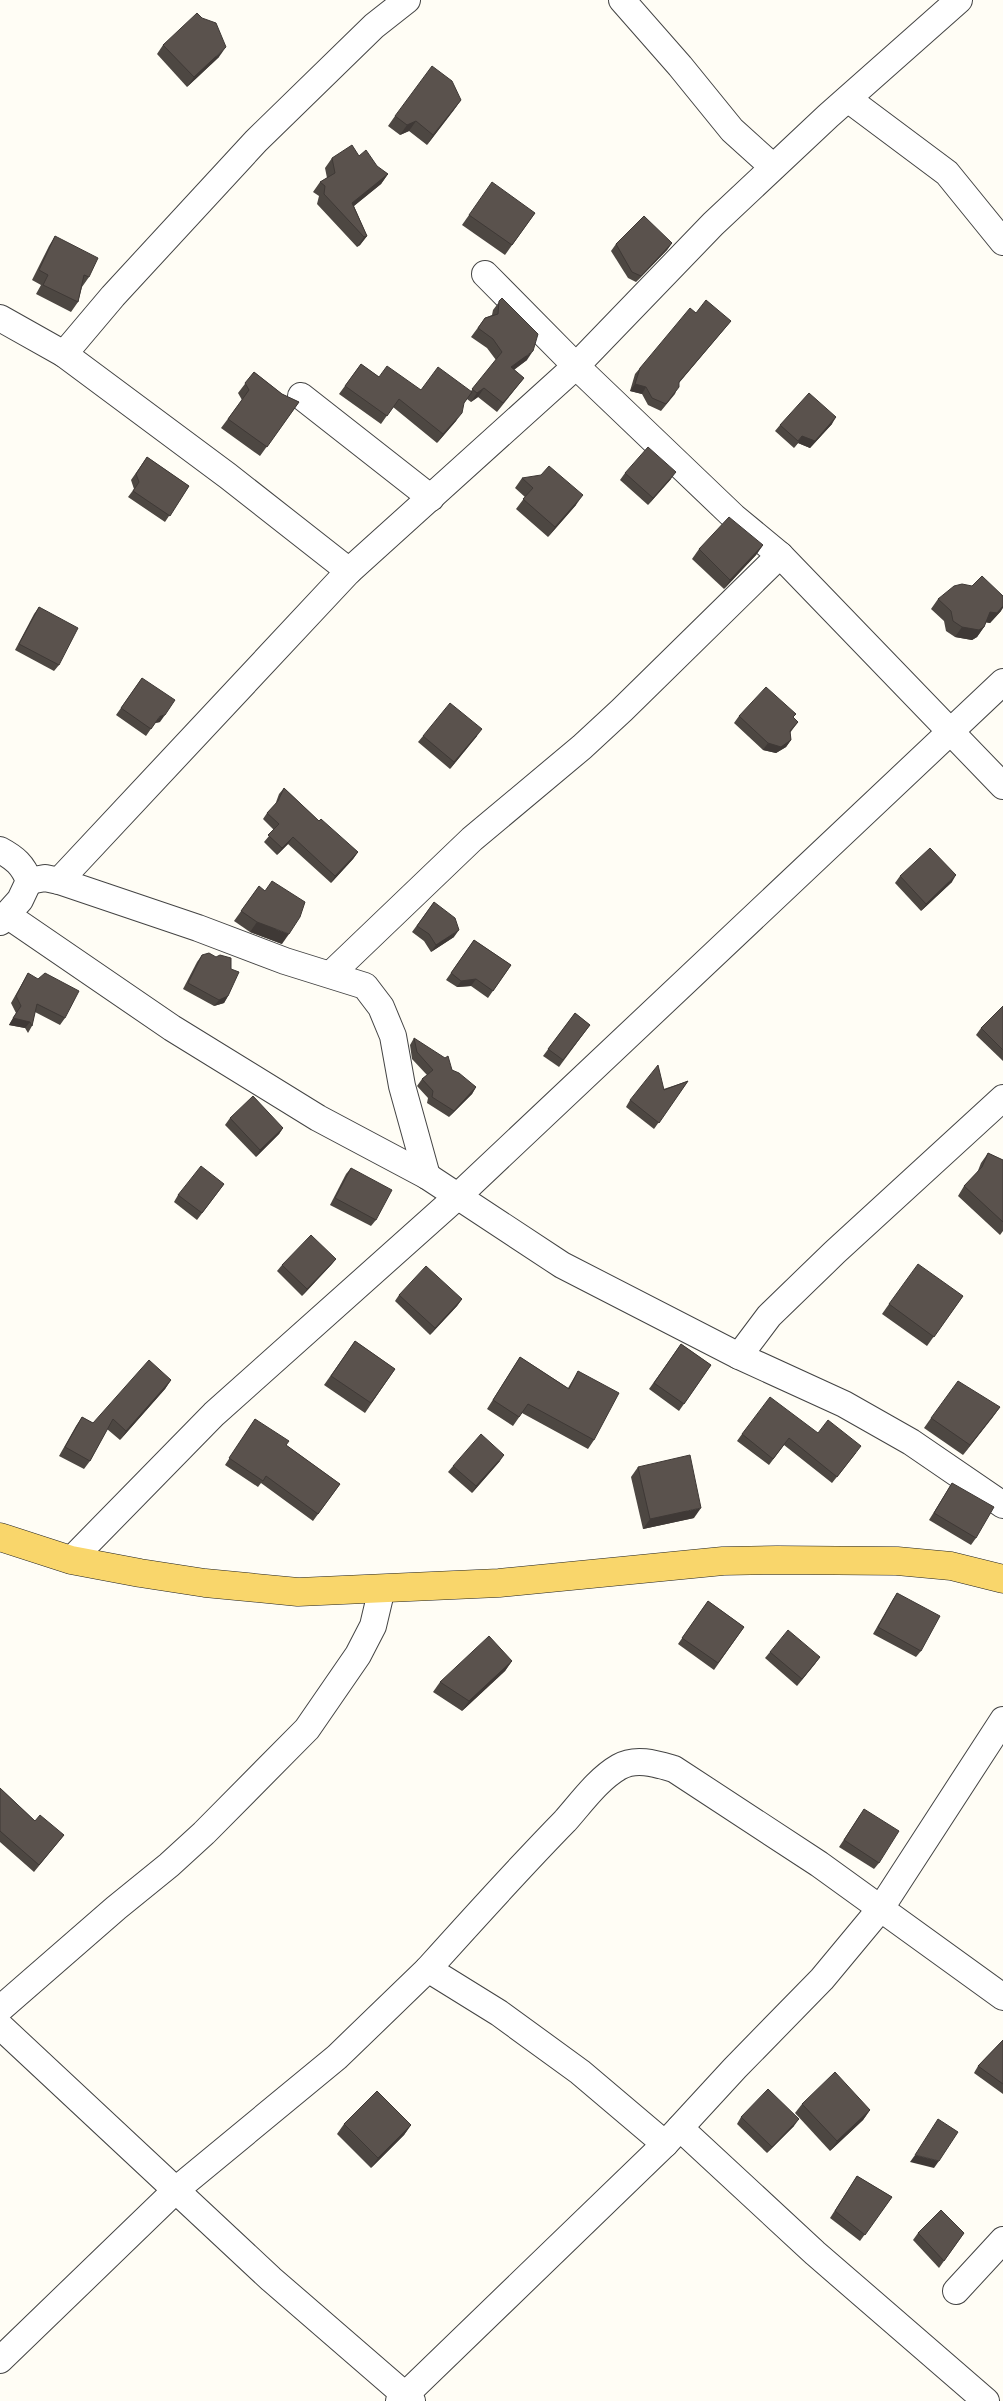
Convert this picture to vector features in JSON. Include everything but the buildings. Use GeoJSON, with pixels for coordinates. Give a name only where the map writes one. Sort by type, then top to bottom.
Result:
{"type":"FeatureCollection","features":[{"type":"Feature","properties":{"kind":"main road"},"geometry":{"type":"LineString","coordinates":[[0,1537],[71,1560],[205,1583],[298,1592],[499,1583],[723,1561],[831,1559],[897,1561],[951,1566],[1003,1580]]}},
{"type":"Feature","properties":{"kind":"street"},"geometry":{"type":"LineString","coordinates":[[64,354],[113,296],[256,141],[374,26],[407,0]]}},
{"type":"Feature","properties":{"kind":"street"},"geometry":{"type":"LineString","coordinates":[[622,0],[680,66],[732,130],[772,167]]}},
{"type":"Feature","properties":{"kind":"street"},"geometry":{"type":"LineString","coordinates":[[58,881],[349,571],[576,366],[713,224],[772,167],[959,0]]}},
{"type":"Feature","properties":{"kind":"street"},"geometry":{"type":"LineString","coordinates":[[848,99],[947,173],[1003,242]]}},
{"type":"Feature","properties":{"kind":"street"},"geometry":{"type":"LineString","coordinates":[[485,274],[576,366],[734,517],[780,555],[1003,786]]}},
{"type":"Feature","properties":{"kind":"street"},"geometry":{"type":"LineString","coordinates":[[0,318],[64,354],[228,476],[349,571]]}},
{"type":"Feature","properties":{"kind":"street"},"geometry":{"type":"LineString","coordinates":[[301,396],[431,498]]}},
{"type":"Feature","properties":{"kind":"street"},"geometry":{"type":"LineString","coordinates":[[331,974],[472,839],[582,747],[622,710],[780,555]]}},
{"type":"Feature","properties":{"kind":"street"},"geometry":{"type":"LineString","coordinates":[[71,1560],[214,1414],[458,1196],[1003,682]]}},
{"type":"Feature","properties":{"kind":"street"},"geometry":{"type":"LineString","coordinates":[[0,850],[16,859],[25,870],[28,881],[26,891],[3,918],[172,1028],[326,1123],[427,1176],[562,1265],[739,1356],[844,1404],[911,1442],[1003,1505]]}},
{"type":"Feature","properties":{"kind":"street"},"geometry":{"type":"LineString","coordinates":[[28,881],[45,878],[58,881],[198,928],[293,964],[331,974],[365,986],[381,1007],[393,1036],[402,1086],[427,1176]]}},
{"type":"Feature","properties":{"kind":"street"},"geometry":{"type":"LineString","coordinates":[[739,1356],[769,1316],[835,1252],[1003,1098]]}},
{"type":"Feature","properties":{"kind":"street"},"geometry":{"type":"LineString","coordinates":[[382,1588],[373,1626],[358,1656],[307,1729],[204,1833],[0,2012],[177,2189],[271,2279],[405,2399],[673,2136],[822,1979],[880,1908],[1003,1720]]}},
{"type":"Feature","properties":{"kind":"street"},"geometry":{"type":"LineString","coordinates":[[0,2360],[177,2189],[337,2057],[428,1969],[516,1872],[601,1783],[619,1767],[634,1762],[653,1762],[674,1769],[819,1864],[1003,1997]]}},
{"type":"Feature","properties":{"kind":"street"},"geometry":{"type":"LineString","coordinates":[[428,1969],[499,2013],[673,2136],[815,2253],[986,2401]]}},
{"type":"Feature","properties":{"kind":"street"},"geometry":{"type":"LineString","coordinates":[[956,2291],[1003,2240]]}}]}
